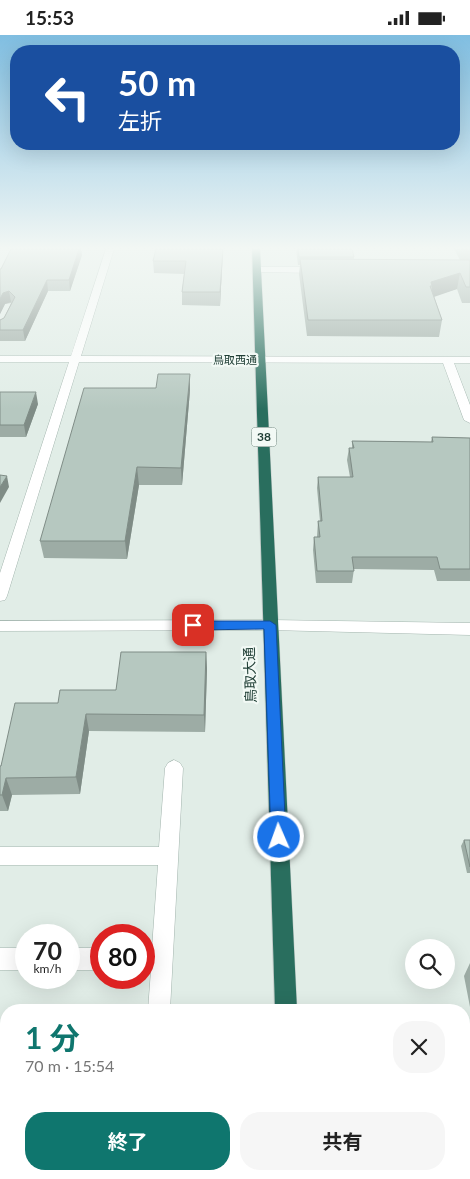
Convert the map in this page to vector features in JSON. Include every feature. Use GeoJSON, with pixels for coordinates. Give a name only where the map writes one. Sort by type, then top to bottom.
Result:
{"type":"FeatureCollection","features":[{"type":"Feature","properties":{"kind":"highway","name":"鳥取大通"},"geometry":{"type":"LineString","coordinates":[[258,302],[286,1004]]}},
{"type":"Feature","properties":{"kind":"street"},"geometry":{"type":"LineString","coordinates":[[0,596],[93,302]]}},
{"type":"Feature","properties":{"kind":"street","name":"鳥取西通"},"geometry":{"type":"LineString","coordinates":[[0,359],[470,360]]}},
{"type":"Feature","properties":{"kind":"street"},"geometry":{"type":"LineString","coordinates":[[447,359],[470,420]]}},
{"type":"Feature","properties":{"kind":"street"},"geometry":{"type":"LineString","coordinates":[[0,626],[270,625],[470,629]]}},
{"type":"Feature","properties":{"kind":"street"},"geometry":{"type":"LineString","coordinates":[[155,946],[169,856],[174,767]]}},
{"type":"Feature","properties":{"kind":"street"},"geometry":{"type":"LineString","coordinates":[[0,856],[169,856]]}},
{"type":"Feature","properties":{"kind":"street"},"geometry":{"type":"LineString","coordinates":[[0,959],[15,959]]}},
{"type":"Feature","properties":{"kind":"street"},"geometry":{"type":"LineString","coordinates":[[155,976],[158,1004]]}},
{"type":"Feature","properties":{"kind":"building"},"geometry":{"type":"Polygon","coordinates":[[[12,302],[36,302],[23,330],[0,330],[0,320],[4,318],[12,302]]]}},
{"type":"Feature","properties":{"kind":"building"},"geometry":{"type":"Polygon","coordinates":[[[306,302],[436,302],[442,320],[308,320],[306,302]]]}},
{"type":"Feature","properties":{"kind":"building"},"geometry":{"type":"Polygon","coordinates":[[[158,374],[190,374],[181,468],[137,467],[125,541],[40,541],[84,388],[156,388],[158,374]]]}},
{"type":"Feature","properties":{"kind":"building"},"geometry":{"type":"Polygon","coordinates":[[[0,392],[36,392],[24,425],[0,425],[0,392]]]}},
{"type":"Feature","properties":{"kind":"building"},"geometry":{"type":"Polygon","coordinates":[[[432,437],[470,438],[470,569],[440,569],[437,557],[352,557],[354,571],[317,571],[314,537],[320,537],[318,521],[322,521],[318,477],[353,477],[349,448],[354,448],[352,441],[433,442],[432,437]]]}},
{"type":"Feature","properties":{"kind":"building"},"geometry":{"type":"Polygon","coordinates":[[[0,475],[7,476],[0,487],[0,475]]]}},
{"type":"Feature","properties":{"kind":"building"},"geometry":{"type":"Polygon","coordinates":[[[121,652],[206,652],[204,715],[86,714],[76,777],[6,778],[2,795],[0,795],[0,766],[15,703],[58,703],[60,690],[116,690],[121,652]]]}},
{"type":"Feature","properties":{"kind":"building"},"geometry":{"type":"Polygon","coordinates":[[[464,840],[470,840],[470,867],[464,840]]]}},
{"type":"Feature","properties":{"kind":"route"},"geometry":{"type":"LineString","coordinates":[[193,625],[270,625],[279,837]]}}]}
